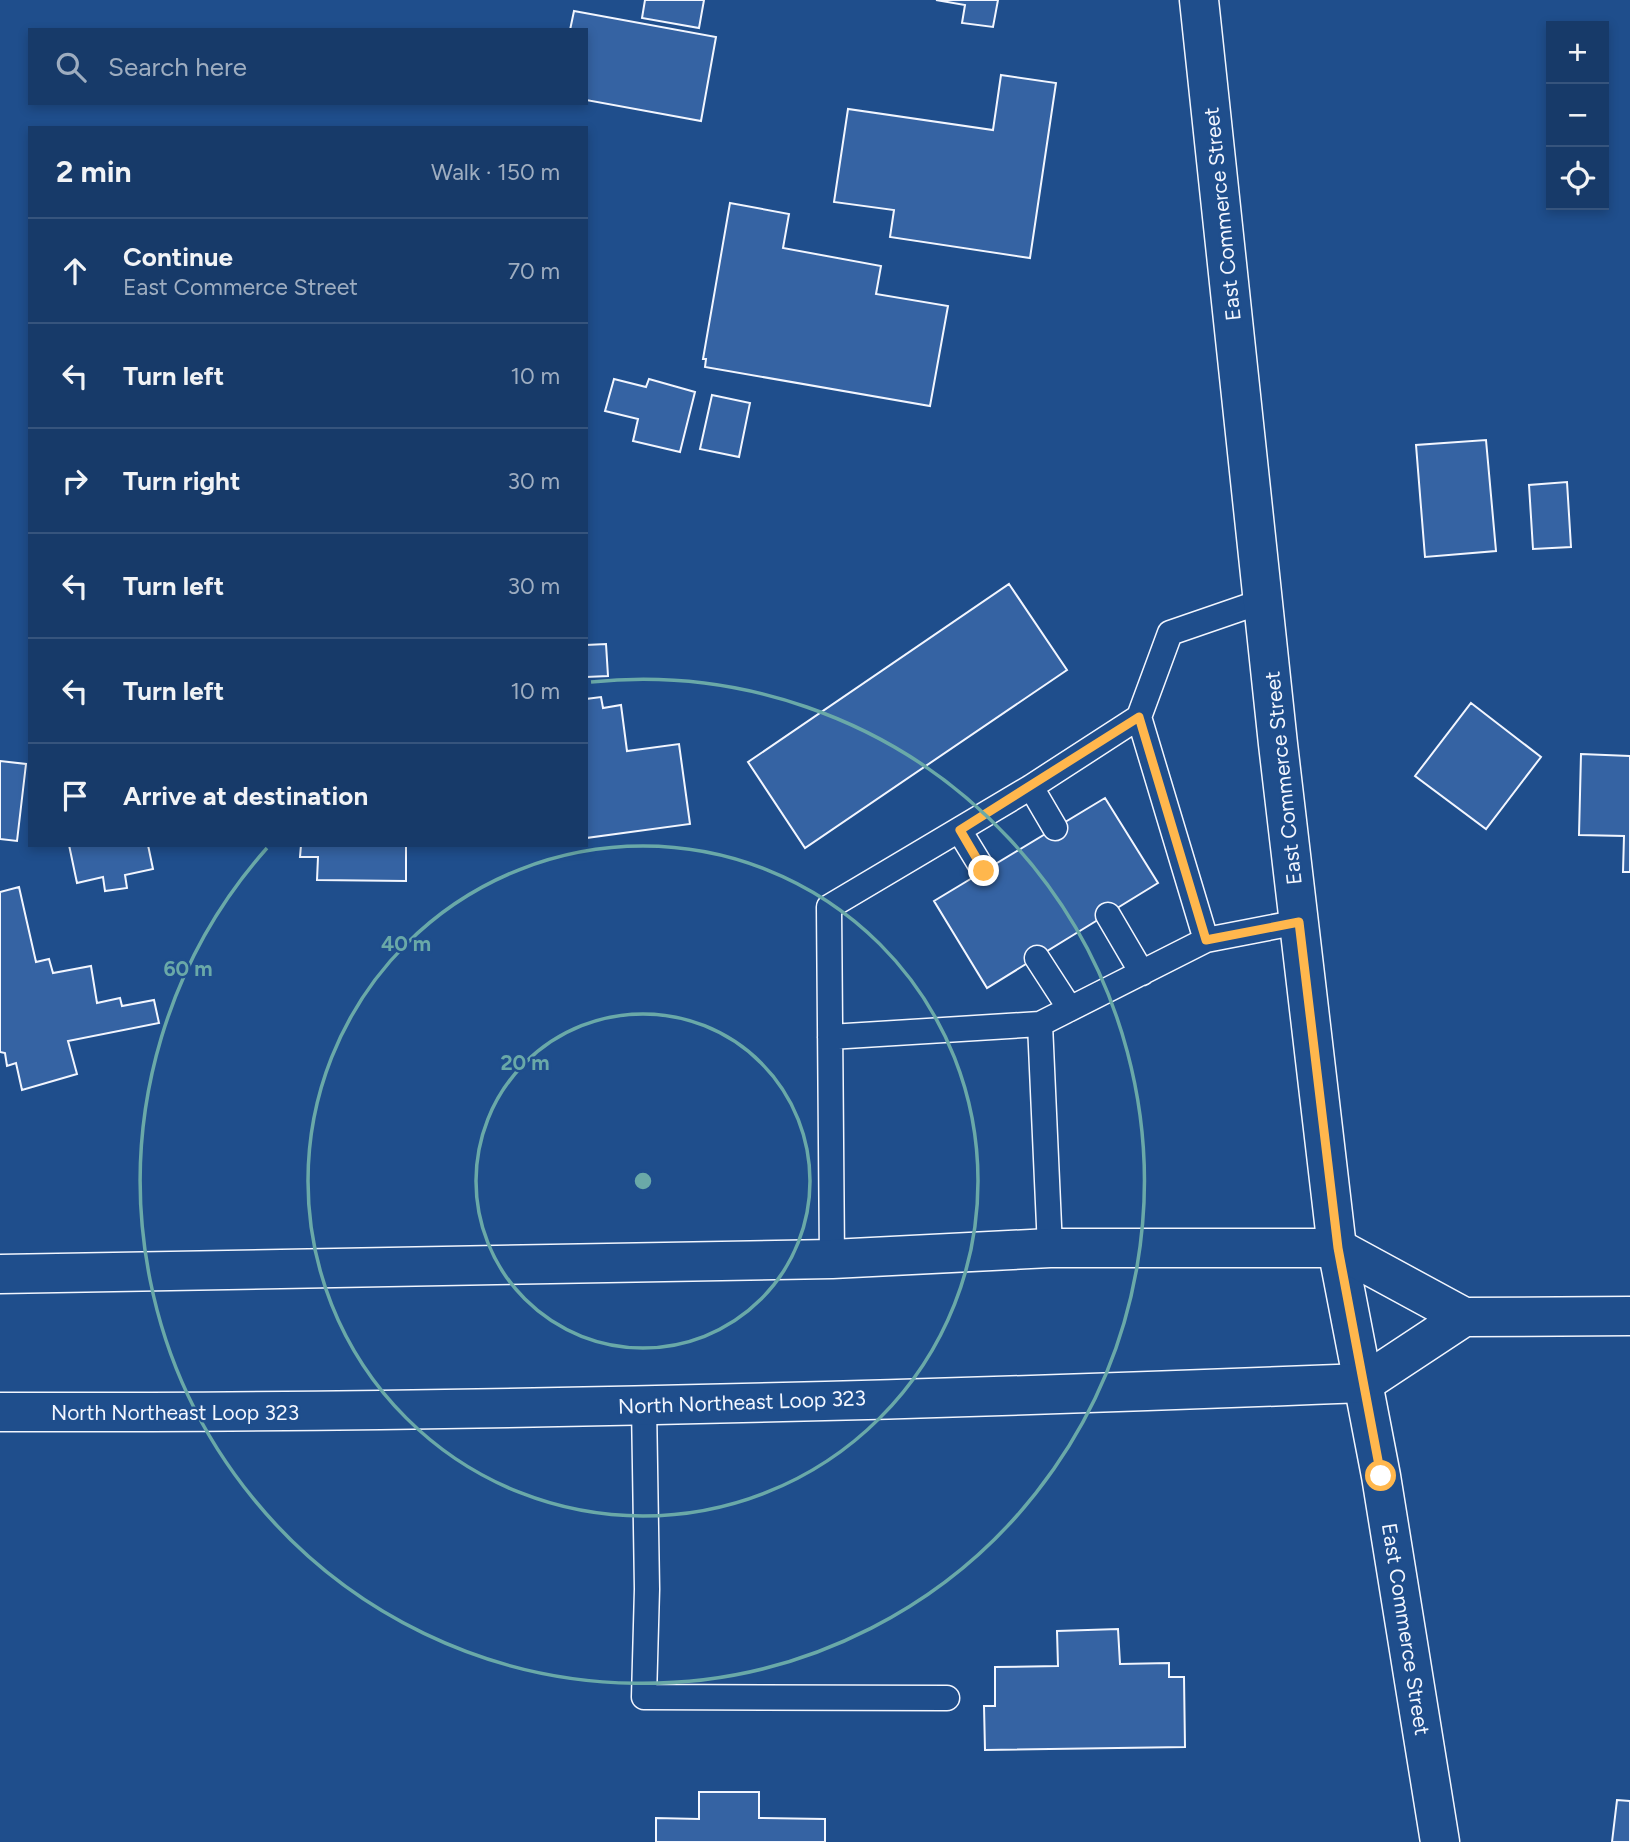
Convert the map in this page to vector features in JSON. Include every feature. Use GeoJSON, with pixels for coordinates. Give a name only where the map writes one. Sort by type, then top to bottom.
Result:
{"type":"FeatureCollection","features":[{"type":"Feature","properties":{"kind":"main road","name":"East Commerce Street"},"geometry":{"type":"LineString","coordinates":[[1199,0],[1263,601],[1338,1248],[1364,1382],[1440,1842]]}},
{"type":"Feature","properties":{"kind":"main road"},"geometry":{"type":"LineString","coordinates":[[0,1274],[832,1259],[1050,1248],[1338,1248],[1464,1317],[1630,1316]]}},
{"type":"Feature","properties":{"kind":"main road"},"geometry":{"type":"LineString","coordinates":[[1364,1382],[1464,1317]]}},
{"type":"Feature","properties":{"kind":"main road","name":"North Northeast Loop 323"},"geometry":{"type":"LineString","coordinates":[[0,1412],[359,1411],[644,1405],[1364,1382]]}},
{"type":"Feature","properties":{"kind":"lane"},"geometry":{"type":"LineString","coordinates":[[832,1259],[829,907],[1031,787],[1139,717],[1170,633],[1263,601]]}},
{"type":"Feature","properties":{"kind":"lane"},"geometry":{"type":"LineString","coordinates":[[1139,717],[1206,940]]}},
{"type":"Feature","properties":{"kind":"lane"},"geometry":{"type":"LineString","coordinates":[[1031,787],[1055,828]]}},
{"type":"Feature","properties":{"kind":"lane"},"geometry":{"type":"LineString","coordinates":[[960,830],[984,871]]}},
{"type":"Feature","properties":{"kind":"lane"},"geometry":{"type":"LineString","coordinates":[[1108,915],[1142,973]]}},
{"type":"Feature","properties":{"kind":"lane"},"geometry":{"type":"LineString","coordinates":[[830,1037],[1040,1024],[1206,940],[1299,922]]}},
{"type":"Feature","properties":{"kind":"lane"},"geometry":{"type":"LineString","coordinates":[[1037,958],[1070,1009]]}},
{"type":"Feature","properties":{"kind":"lane"},"geometry":{"type":"LineString","coordinates":[[1040,1024],[1050,1248]]}},
{"type":"Feature","properties":{"kind":"lane"},"geometry":{"type":"LineString","coordinates":[[644,1405],[647,1589],[644,1697],[947,1698]]}},
{"type":"Feature","properties":{"kind":"building"},"geometry":{"type":"Polygon","coordinates":[[[645,0],[704,0],[699,28],[642,18],[645,0]]]}},
{"type":"Feature","properties":{"kind":"building"},"geometry":{"type":"Polygon","coordinates":[[[936,0],[998,0],[993,27],[962,23],[965,5],[936,0]]]}},
{"type":"Feature","properties":{"kind":"building"},"geometry":{"type":"Polygon","coordinates":[[[574,11],[716,37],[701,121],[588,100],[588,28],[570,28],[574,11]]]}},
{"type":"Feature","properties":{"kind":"building"},"geometry":{"type":"Polygon","coordinates":[[[1001,75],[1056,83],[1030,258],[890,237],[894,210],[834,202],[848,109],[993,130],[1001,75]]]}},
{"type":"Feature","properties":{"kind":"building"},"geometry":{"type":"Polygon","coordinates":[[[730,203],[789,214],[783,248],[881,266],[876,294],[948,306],[930,406],[705,367],[706,359],[703,359],[730,203]]]}},
{"type":"Feature","properties":{"kind":"building"},"geometry":{"type":"Polygon","coordinates":[[[614,379],[646,387],[649,379],[695,392],[680,452],[633,441],[638,419],[605,411],[614,379]]]}},
{"type":"Feature","properties":{"kind":"building"},"geometry":{"type":"Polygon","coordinates":[[[712,395],[750,403],[739,457],[700,449],[712,395]]]}},
{"type":"Feature","properties":{"kind":"building"},"geometry":{"type":"Polygon","coordinates":[[[1486,440],[1496,551],[1425,557],[1416,445],[1486,440]]]}},
{"type":"Feature","properties":{"kind":"building"},"geometry":{"type":"Polygon","coordinates":[[[1567,482],[1571,547],[1533,549],[1529,485],[1567,482]]]}},
{"type":"Feature","properties":{"kind":"building"},"geometry":{"type":"Polygon","coordinates":[[[1009,584],[1067,670],[805,848],[748,762],[1009,584]]]}},
{"type":"Feature","properties":{"kind":"building"},"geometry":{"type":"Polygon","coordinates":[[[606,644],[608,676],[588,677],[588,645],[606,644]]]}},
{"type":"Feature","properties":{"kind":"building"},"geometry":{"type":"Polygon","coordinates":[[[601,697],[603,708],[621,705],[627,751],[679,744],[690,824],[588,838],[588,699],[601,697]]]}},
{"type":"Feature","properties":{"kind":"building"},"geometry":{"type":"Polygon","coordinates":[[[1471,703],[1541,757],[1486,829],[1415,776],[1471,703]]]}},
{"type":"Feature","properties":{"kind":"building"},"geometry":{"type":"Polygon","coordinates":[[[1581,754],[1630,756],[1630,872],[1623,872],[1624,836],[1579,835],[1581,754]]]}},
{"type":"Feature","properties":{"kind":"building"},"geometry":{"type":"Polygon","coordinates":[[[0,761],[26,764],[17,841],[0,839],[0,761]]]}},
{"type":"Feature","properties":{"kind":"building"},"geometry":{"type":"Polygon","coordinates":[[[1105,798],[1158,883],[987,988],[934,901],[1105,798]]]}},
{"type":"Feature","properties":{"kind":"building"},"geometry":{"type":"Polygon","coordinates":[[[69,847],[148,847],[153,869],[125,875],[127,888],[105,891],[103,877],[77,883],[69,847]]]}},
{"type":"Feature","properties":{"kind":"building"},"geometry":{"type":"Polygon","coordinates":[[[301,847],[406,847],[406,881],[317,880],[318,857],[300,857],[301,847]]]}},
{"type":"Feature","properties":{"kind":"building"},"geometry":{"type":"Polygon","coordinates":[[[19,887],[36,962],[49,959],[53,973],[91,966],[97,1003],[120,998],[122,1006],[154,1000],[159,1023],[68,1041],[77,1074],[22,1090],[16,1063],[7,1066],[5,1053],[0,1052],[0,892],[19,887]]]}},
{"type":"Feature","properties":{"kind":"building"},"geometry":{"type":"Polygon","coordinates":[[[1118,1629],[1120,1664],[1169,1663],[1169,1677],[1184,1677],[1185,1747],[985,1750],[984,1706],[995,1706],[995,1667],[1058,1666],[1057,1631],[1118,1629]]]}},
{"type":"Feature","properties":{"kind":"building"},"geometry":{"type":"Polygon","coordinates":[[[699,1792],[759,1792],[759,1818],[825,1819],[825,1842],[656,1842],[656,1818],[699,1819],[699,1792]]]}},
{"type":"Feature","properties":{"kind":"building"},"geometry":{"type":"Polygon","coordinates":[[[1617,1800],[1630,1801],[1630,1842],[1612,1842],[1617,1800]]]}},
{"type":"Feature","properties":{"kind":"route"},"geometry":{"type":"LineString","coordinates":[[984,871],[960,830],[1139,717],[1206,940],[1299,922],[1338,1248],[1381,1476]]}}]}
